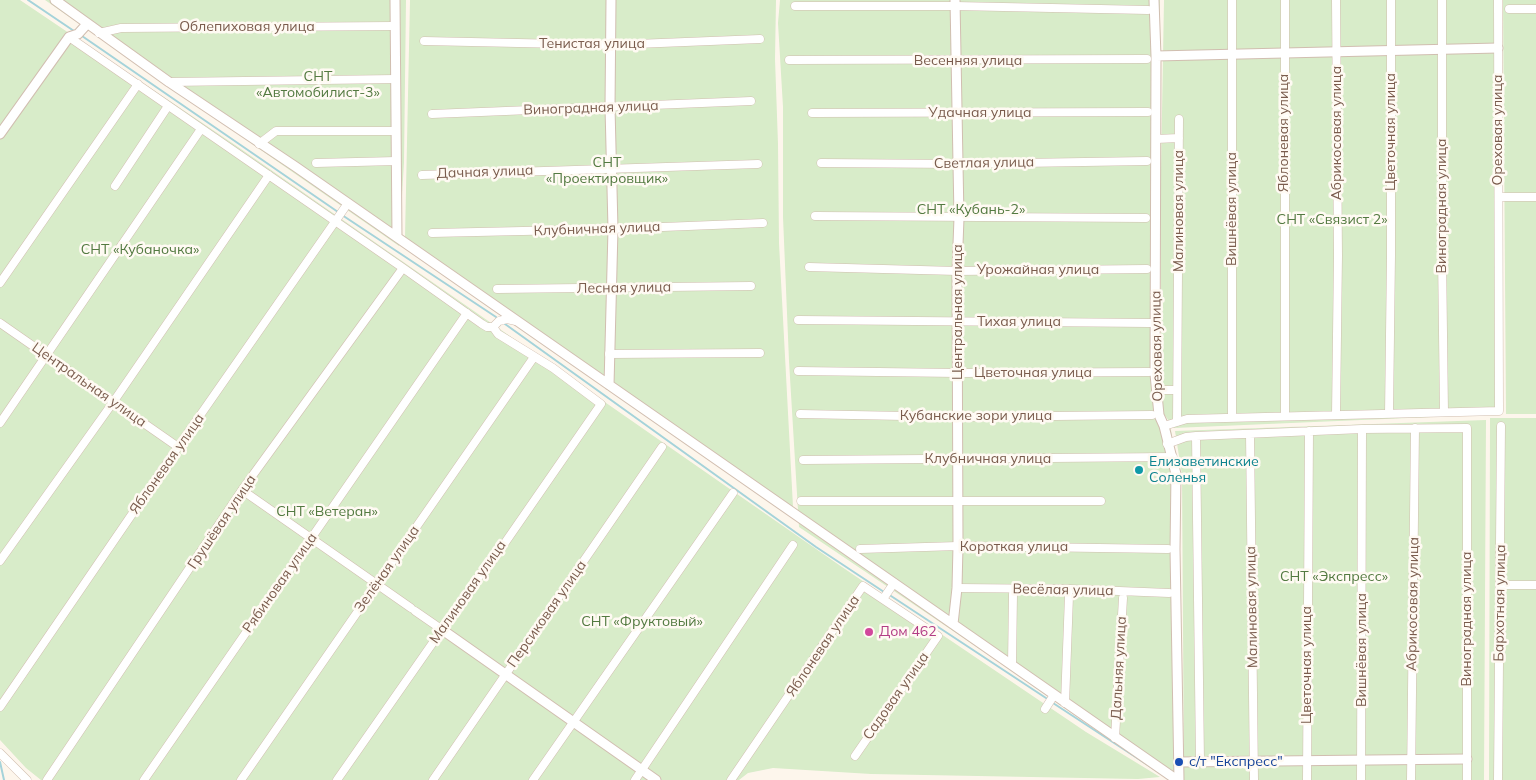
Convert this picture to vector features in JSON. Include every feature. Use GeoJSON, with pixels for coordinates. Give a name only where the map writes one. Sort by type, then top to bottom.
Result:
{"type":"FeatureCollection","features":[{"type":"Feature","properties":{"kind":"street"},"geometry":{"type":"LineString","coordinates":[[55,0],[169,82],[348,203],[609,385],[888,592],[953,624],[1012,665],[1050,701],[1065,703],[1178,780]]}},
{"type":"Feature","properties":{"kind":"street"},"geometry":{"type":"LineString","coordinates":[[395,0],[397,237]]}},
{"type":"Feature","properties":{"kind":"street"},"geometry":{"type":"LineString","coordinates":[[609,385],[613,229],[610,107],[611,0]]}},
{"type":"Feature","properties":{"kind":"street","name":"Ореховая улица"},"geometry":{"type":"LineString","coordinates":[[1154,0],[1156,56],[1155,357],[1159,415],[1164,426],[1176,474],[1178,780]]}},
{"type":"Feature","properties":{"kind":"street","name":"Вишнёвая улица"},"geometry":{"type":"LineString","coordinates":[[1232,0],[1232,418]]}},
{"type":"Feature","properties":{"kind":"street","name":"Яблоневая улица"},"geometry":{"type":"LineString","coordinates":[[1284,0],[1285,416]]}},
{"type":"Feature","properties":{"kind":"street","name":"Абрикосовая улица"},"geometry":{"type":"LineString","coordinates":[[1336,0],[1338,255],[1336,415]]}},
{"type":"Feature","properties":{"kind":"street","name":"Цветочная улица"},"geometry":{"type":"LineString","coordinates":[[1389,414],[1391,0]]}},
{"type":"Feature","properties":{"kind":"street","name":"Виноградная улица"},"geometry":{"type":"LineString","coordinates":[[1442,0],[1444,412]]}},
{"type":"Feature","properties":{"kind":"street","name":"Ореховая улица"},"geometry":{"type":"LineString","coordinates":[[1444,412],[1499,411],[1498,0]]}},
{"type":"Feature","properties":{"kind":"street"},"geometry":{"type":"LineString","coordinates":[[795,6],[955,3],[1148,10]]}},
{"type":"Feature","properties":{"kind":"street","name":"Центральная улица"},"geometry":{"type":"LineString","coordinates":[[953,624],[957,588],[958,546],[957,271],[959,218],[955,3]]}},
{"type":"Feature","properties":{"kind":"street"},"geometry":{"type":"LineString","coordinates":[[1509,9],[1536,9]]}},
{"type":"Feature","properties":{"kind":"street"},"geometry":{"type":"LineString","coordinates":[[0,134],[69,37],[78,34],[87,24]]}},
{"type":"Feature","properties":{"kind":"street","name":"Облепиховая улица"},"geometry":{"type":"LineString","coordinates":[[100,33],[120,28],[394,26]]}},
{"type":"Feature","properties":{"kind":"street"},"geometry":{"type":"LineString","coordinates":[[69,37],[467,314],[487,327],[494,327]]}},
{"type":"Feature","properties":{"kind":"street","name":"Тенистая улица"},"geometry":{"type":"LineString","coordinates":[[424,41],[611,45],[760,39]]}},
{"type":"Feature","properties":{"kind":"street"},"geometry":{"type":"LineString","coordinates":[[1156,56],[1498,48]]}},
{"type":"Feature","properties":{"kind":"street","name":"Весенняя улица"},"geometry":{"type":"LineString","coordinates":[[789,60],[1147,60]]}},
{"type":"Feature","properties":{"kind":"street"},"geometry":{"type":"LineString","coordinates":[[169,82],[396,79]]}},
{"type":"Feature","properties":{"kind":"street"},"geometry":{"type":"LineString","coordinates":[[0,283],[138,84]]}},
{"type":"Feature","properties":{"kind":"street","name":"Виноградная улица"},"geometry":{"type":"LineString","coordinates":[[432,114],[751,101]]}},
{"type":"Feature","properties":{"kind":"street"},"geometry":{"type":"LineString","coordinates":[[115,186],[168,106]]}},
{"type":"Feature","properties":{"kind":"street","name":"Удачная улица"},"geometry":{"type":"LineString","coordinates":[[812,113],[1148,112]]}},
{"type":"Feature","properties":{"kind":"street","name":"Малиновая улица"},"geometry":{"type":"LineString","coordinates":[[1178,119],[1178,422]]}},
{"type":"Feature","properties":{"kind":"street"},"geometry":{"type":"LineString","coordinates":[[0,423],[201,129]]}},
{"type":"Feature","properties":{"kind":"street"},"geometry":{"type":"LineString","coordinates":[[259,144],[276,131],[396,131]]}},
{"type":"Feature","properties":{"kind":"street"},"geometry":{"type":"LineString","coordinates":[[1156,139],[1179,138]]}},
{"type":"Feature","properties":{"kind":"street"},"geometry":{"type":"LineString","coordinates":[[316,164],[396,161]]}},
{"type":"Feature","properties":{"kind":"street","name":"Светлая улица"},"geometry":{"type":"LineString","coordinates":[[821,164],[1147,161]]}},
{"type":"Feature","properties":{"kind":"street","name":"Дачная улица"},"geometry":{"type":"LineString","coordinates":[[422,175],[758,164]]}},
{"type":"Feature","properties":{"kind":"street"},"geometry":{"type":"LineString","coordinates":[[0,561],[114,401],[269,176]]}},
{"type":"Feature","properties":{"kind":"street"},"geometry":{"type":"LineString","coordinates":[[1499,196],[1536,197]]}},
{"type":"Feature","properties":{"kind":"street","name":"Яблоневая улица"},"geometry":{"type":"LineString","coordinates":[[0,707],[348,203]]}},
{"type":"Feature","properties":{"kind":"street"},"geometry":{"type":"LineString","coordinates":[[815,216],[1146,218]]}},
{"type":"Feature","properties":{"kind":"street","name":"Клубничная улица"},"geometry":{"type":"LineString","coordinates":[[432,233],[763,223]]}},
{"type":"Feature","properties":{"kind":"street","name":"Урожайная улица"},"geometry":{"type":"LineString","coordinates":[[809,267],[957,271],[1147,270]]}},
{"type":"Feature","properties":{"kind":"street","name":"Грушёвая улица"},"geometry":{"type":"LineString","coordinates":[[47,780],[242,490],[403,268]]}},
{"type":"Feature","properties":{"kind":"street","name":"Лесная улица"},"geometry":{"type":"LineString","coordinates":[[496,289],[751,286]]}},
{"type":"Feature","properties":{"kind":"street","name":"Рябиновая улица"},"geometry":{"type":"LineString","coordinates":[[144,780],[467,314]]}},
{"type":"Feature","properties":{"kind":"street"},"geometry":{"type":"LineString","coordinates":[[494,327],[499,321],[516,320]]}},
{"type":"Feature","properties":{"kind":"street","name":"Тихая улица"},"geometry":{"type":"LineString","coordinates":[[798,320],[1150,323]]}},
{"type":"Feature","properties":{"kind":"street","name":"Центральная улица"},"geometry":{"type":"LineString","coordinates":[[0,323],[178,447]]}},
{"type":"Feature","properties":{"kind":"street"},"geometry":{"type":"LineString","coordinates":[[491,563],[600,403],[552,368],[498,334],[494,327]]}},
{"type":"Feature","properties":{"kind":"street"},"geometry":{"type":"LineString","coordinates":[[610,354],[760,353]]}},
{"type":"Feature","properties":{"kind":"street","name":"Зелёная улица"},"geometry":{"type":"LineString","coordinates":[[241,780],[534,357]]}},
{"type":"Feature","properties":{"kind":"street","name":"Цветочная улица"},"geometry":{"type":"LineString","coordinates":[[798,371],[958,373],[1149,372]]}},
{"type":"Feature","properties":{"kind":"street"},"geometry":{"type":"LineString","coordinates":[[1157,390],[1177,390]]}},
{"type":"Feature","properties":{"kind":"street","name":"Малиновая улица"},"geometry":{"type":"LineString","coordinates":[[443,630],[600,403]]}},
{"type":"Feature","properties":{"kind":"street"},"geometry":{"type":"LineString","coordinates":[[1164,426],[1186,419],[1444,412]]}},
{"type":"Feature","properties":{"kind":"street","name":"Кубанские зори улица"},"geometry":{"type":"LineString","coordinates":[[800,414],[957,417],[1152,415]]}},
{"type":"Feature","properties":{"kind":"street","name":"Бархотная улица"},"geometry":{"type":"LineString","coordinates":[[1498,780],[1501,426]]}},
{"type":"Feature","properties":{"kind":"street"},"geometry":{"type":"LineString","coordinates":[[1167,444],[1186,437],[1196,436],[1415,428]]}},
{"type":"Feature","properties":{"kind":"street","name":"Абрикосовая улица"},"geometry":{"type":"LineString","coordinates":[[1411,780],[1415,428]]}},
{"type":"Feature","properties":{"kind":"street","name":"Виноградная улица"},"geometry":{"type":"LineString","coordinates":[[1415,428],[1467,428],[1467,780]]}},
{"type":"Feature","properties":{"kind":"street","name":"Вишнёвая улица"},"geometry":{"type":"LineString","coordinates":[[1361,780],[1362,429]]}},
{"type":"Feature","properties":{"kind":"street","name":"Цветочная улица"},"geometry":{"type":"LineString","coordinates":[[1307,780],[1309,431]]}},
{"type":"Feature","properties":{"kind":"street","name":"Малиновая улица"},"geometry":{"type":"LineString","coordinates":[[1250,434],[1254,780]]}},
{"type":"Feature","properties":{"kind":"street"},"geometry":{"type":"LineString","coordinates":[[1196,436],[1200,762]]}},
{"type":"Feature","properties":{"kind":"street","name":"Персиковая улица"},"geometry":{"type":"LineString","coordinates":[[432,780],[662,447]]}},
{"type":"Feature","properties":{"kind":"street","name":"Клубничная улица"},"geometry":{"type":"LineString","coordinates":[[803,460],[1172,457]]}},
{"type":"Feature","properties":{"kind":"street"},"geometry":{"type":"LineString","coordinates":[[242,490],[656,780]]}},
{"type":"Feature","properties":{"kind":"street"},"geometry":{"type":"LineString","coordinates":[[533,780],[733,493]]}},
{"type":"Feature","properties":{"kind":"street"},"geometry":{"type":"LineString","coordinates":[[801,502],[1101,501]]}},
{"type":"Feature","properties":{"kind":"street"},"geometry":{"type":"LineString","coordinates":[[635,780],[793,545]]}},
{"type":"Feature","properties":{"kind":"street","name":"Короткая улица"},"geometry":{"type":"LineString","coordinates":[[860,549],[958,546],[1168,548]]}},
{"type":"Feature","properties":{"kind":"street"},"geometry":{"type":"LineString","coordinates":[[1501,585],[1536,585]]}},
{"type":"Feature","properties":{"kind":"street","name":"Яблоневая улица"},"geometry":{"type":"LineString","coordinates":[[731,780],[864,586],[888,592],[938,636]]}},
{"type":"Feature","properties":{"kind":"street","name":"Весёлая улица"},"geometry":{"type":"LineString","coordinates":[[957,588],[1069,589],[1169,593]]}},
{"type":"Feature","properties":{"kind":"street"},"geometry":{"type":"LineString","coordinates":[[1012,665],[1013,594]]}},
{"type":"Feature","properties":{"kind":"street"},"geometry":{"type":"LineString","coordinates":[[338,780],[468,596]]}},
{"type":"Feature","properties":{"kind":"street"},"geometry":{"type":"LineString","coordinates":[[1065,703],[1069,596]]}},
{"type":"Feature","properties":{"kind":"street","name":"Дальняя улица"},"geometry":{"type":"LineString","coordinates":[[1115,738],[1123,598]]}},
{"type":"Feature","properties":{"kind":"street","name":"Садовая улица"},"geometry":{"type":"LineString","coordinates":[[855,756],[938,636]]}},
{"type":"Feature","properties":{"kind":"street"},"geometry":{"type":"LineString","coordinates":[[0,753],[27,780]]}},
{"type":"Feature","properties":{"kind":"street"},"geometry":{"type":"LineString","coordinates":[[1179,762],[1467,759]]}},
{"type":"Feature","properties":{"kind":"green space"},"geometry":{"type":"Polygon","coordinates":[[[0,0],[20,0],[238,147],[842,567],[1086,732],[1160,777],[1138,779],[871,774],[773,768],[748,773],[739,780],[41,780],[26,768],[0,740],[0,704],[332,222],[173,447],[0,703],[0,0]]]}},
{"type":"Feature","properties":{"kind":"green space","name":"СНТ «Автомобилист-3»"},"geometry":{"type":"Polygon","coordinates":[[[45,0],[406,0],[404,162],[399,246],[45,0]]]}},
{"type":"Feature","properties":{"kind":"green space","name":"СНТ «Проектировщик»"},"geometry":{"type":"Polygon","coordinates":[[[410,0],[776,0],[775,59],[779,243],[793,507],[405,237],[410,0]]]}},
{"type":"Feature","properties":{"kind":"green space","name":"СНТ «Кубань-2»"},"geometry":{"type":"Polygon","coordinates":[[[780,0],[1160,0],[1158,117],[1159,414],[1171,430],[1179,486],[1182,780],[1174,780],[799,527],[783,217],[783,107],[778,23],[780,0]]]}},
{"type":"Feature","properties":{"kind":"green space","name":"СНТ «Связист 2»"},"geometry":{"type":"Polygon","coordinates":[[[1164,0],[1501,0],[1502,414],[1174,428],[1161,410],[1161,169],[1164,0]]]}},
{"type":"Feature","properties":{"kind":"green space"},"geometry":{"type":"Polygon","coordinates":[[[1503,0],[1536,0],[1536,414],[1506,414],[1503,0]]]}},
{"type":"Feature","properties":{"kind":"green space"},"geometry":{"type":"Polygon","coordinates":[[[1490,418],[1536,418],[1536,780],[1489,780],[1490,418]]]}},
{"type":"Feature","properties":{"kind":"green space","name":"СНТ «Экспресс»"},"geometry":{"type":"Polygon","coordinates":[[[1486,420],[1484,780],[1184,780],[1182,475],[1175,431],[1486,420]]]}},
{"type":"Feature","properties":{"kind":"waterway"},"geometry":{"type":"LineString","coordinates":[[28,0],[74,31]]}},
{"type":"Feature","properties":{"kind":"waterway"},"geometry":{"type":"LineString","coordinates":[[82,36],[338,212]]}},
{"type":"Feature","properties":{"kind":"waterway"},"geometry":{"type":"LineString","coordinates":[[342,215],[496,317]]}},
{"type":"Feature","properties":{"kind":"waterway"},"geometry":{"type":"LineString","coordinates":[[505,324],[816,547],[884,592]]}},
{"type":"Feature","properties":{"kind":"waterway"},"geometry":{"type":"LineString","coordinates":[[888,594],[1049,700]]}},
{"type":"Feature","properties":{"kind":"waterway"},"geometry":{"type":"LineString","coordinates":[[1053,703],[1160,773]]}},
{"type":"Feature","properties":{"kind":"waterway"},"geometry":{"type":"LineString","coordinates":[[0,762],[4,780]]}},
{"type":"Feature","properties":{"kind":"place","name":"Елизаветинские Соленья"},"geometry":{"type":"Point","coordinates":[1139,470]}},
{"type":"Feature","properties":{"kind":"place","name":"Дом 462"},"geometry":{"type":"Point","coordinates":[869,632]}},
{"type":"Feature","properties":{"kind":"place","name":"с/т \"Експресс\""},"geometry":{"type":"Point","coordinates":[1179,762]}},
{"type":"Feature","properties":{"kind":"park label","name":"СНТ «Кубаночка»"},"geometry":{"type":"Point","coordinates":[140,250]}},
{"type":"Feature","properties":{"kind":"park label","name":"СНТ «Ветеран»"},"geometry":{"type":"Point","coordinates":[327,512]}},
{"type":"Feature","properties":{"kind":"park label","name":"СНТ «Фруктовый»"},"geometry":{"type":"Point","coordinates":[642,622]}}]}
